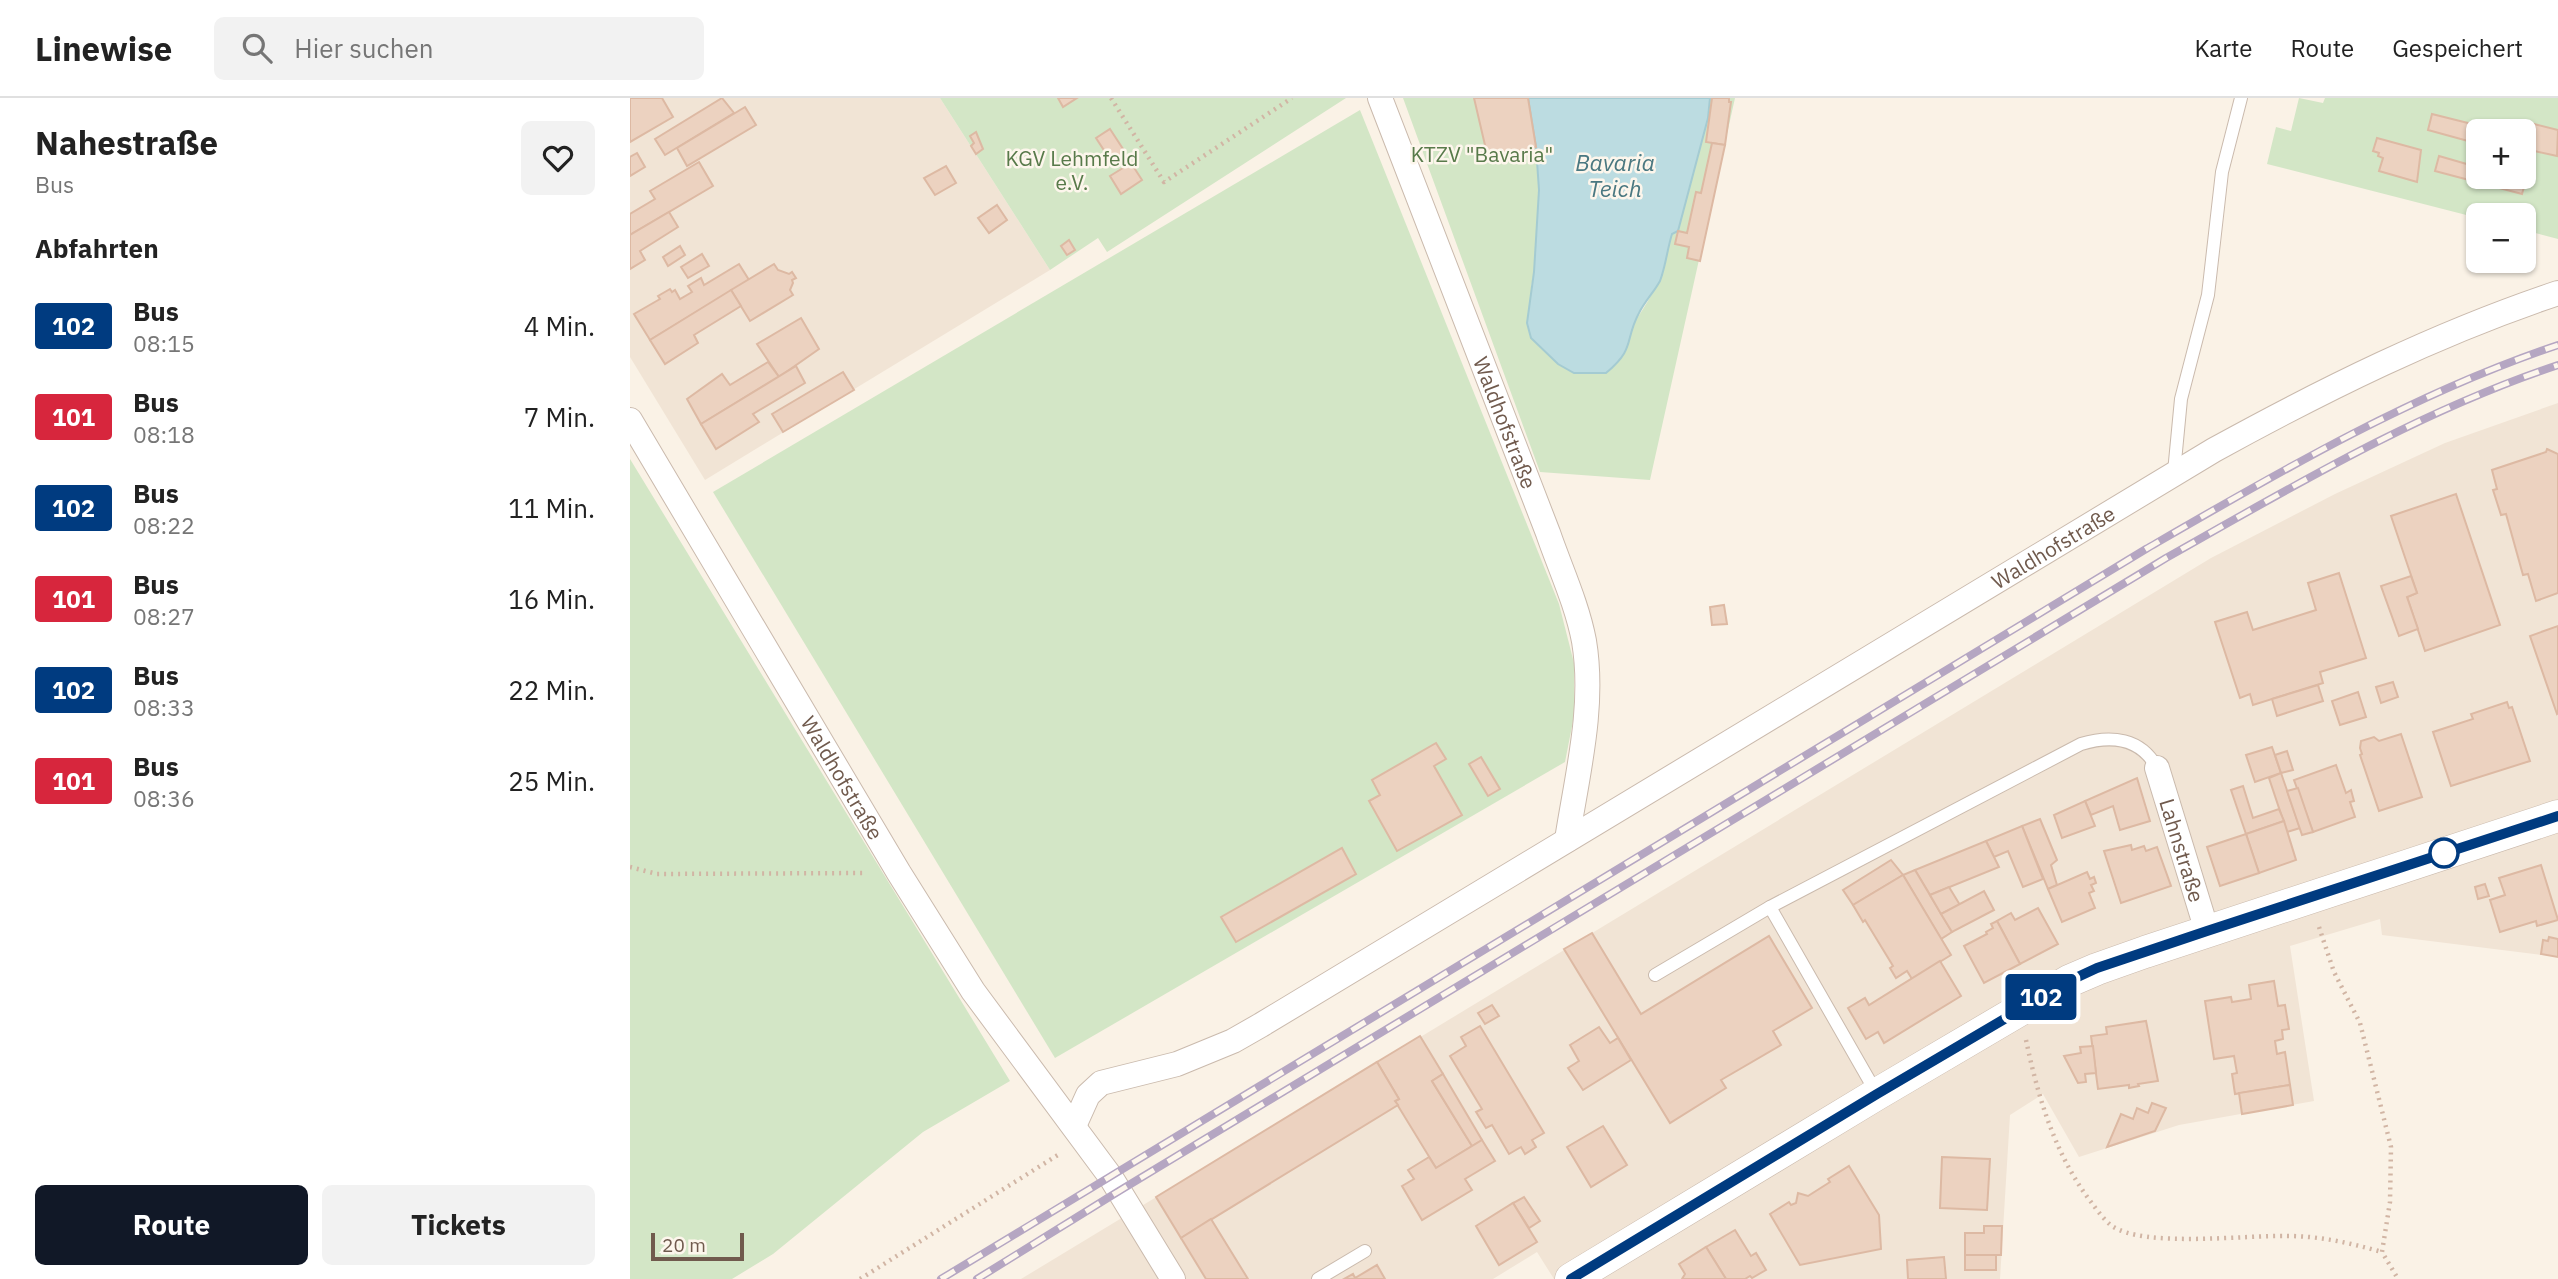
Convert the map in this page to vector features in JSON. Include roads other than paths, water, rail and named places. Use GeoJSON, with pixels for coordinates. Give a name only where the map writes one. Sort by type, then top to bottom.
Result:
{"type":"FeatureCollection","features":[{"type":"Feature","properties":{"kind":"street","name":"Waldhofstraße"},"geometry":{"type":"LineString","coordinates":[[1380,98],[1548,533],[1584,640],[1587,672],[1584,736],[1567,840]]}},
{"type":"Feature","properties":{"kind":"street","name":"Waldhofstraße"},"geometry":{"type":"LineString","coordinates":[[1079,1132],[1088,1095],[1101,1083],[1177,1064],[1233,1041],[2174,472],[2369,369],[2491,316],[2558,293]]}},
{"type":"Feature","properties":{"kind":"street","name":"Waldhofstraße"},"geometry":{"type":"LineString","coordinates":[[630,420],[899,873],[973,990],[1110,1176],[1173,1279]]}},
{"type":"Feature","properties":{"kind":"street","name":"Lahnstraße"},"geometry":{"type":"LineString","coordinates":[[2157,768],[2207,931]]}},
{"type":"Feature","properties":{"kind":"street"},"geometry":{"type":"LineString","coordinates":[[1571,1279],[2069,981],[2097,968],[2558,816]]}},
{"type":"Feature","properties":{"kind":"lane"},"geometry":{"type":"LineString","coordinates":[[2174,472],[2181,399],[2208,295],[2222,172],[2241,98]]}},
{"type":"Feature","properties":{"kind":"lane"},"geometry":{"type":"LineString","coordinates":[[1655,975],[1770,906],[2081,744],[2105,739],[2126,741],[2150,756],[2157,768]]}},
{"type":"Feature","properties":{"kind":"lane"},"geometry":{"type":"LineString","coordinates":[[1770,906],[1877,1094]]}},
{"type":"Feature","properties":{"kind":"lane"},"geometry":{"type":"LineString","coordinates":[[1318,1279],[1365,1251]]}},
{"type":"Feature","properties":{"kind":"water","name":"Bavaria Teich"},"geometry":{"type":"Polygon","coordinates":[[[1528,98],[1710,98],[1708,118],[1678,231],[1672,234],[1660,281],[1639,313],[1622,357],[1606,373],[1574,373],[1558,364],[1531,338],[1527,323],[1534,272],[1539,190],[1536,147],[1528,98]]]}},
{"type":"Feature","properties":{"kind":"railway"},"geometry":{"type":"LineString","coordinates":[[941,1279],[2196,520],[2347,436],[2451,387],[2558,345]]}},
{"type":"Feature","properties":{"kind":"railway"},"geometry":{"type":"LineString","coordinates":[[977,1279],[2166,558],[2357,452],[2456,405],[2558,365]]}},
{"type":"Feature","properties":{"kind":"park label","name":"KTZV \"Bavaria\""},"geometry":{"type":"Point","coordinates":[1482,154]}},
{"type":"Feature","properties":{"kind":"park label","name":"KGV Lehmfeld e.V."},"geometry":{"type":"Point","coordinates":[1072,170]}}]}
